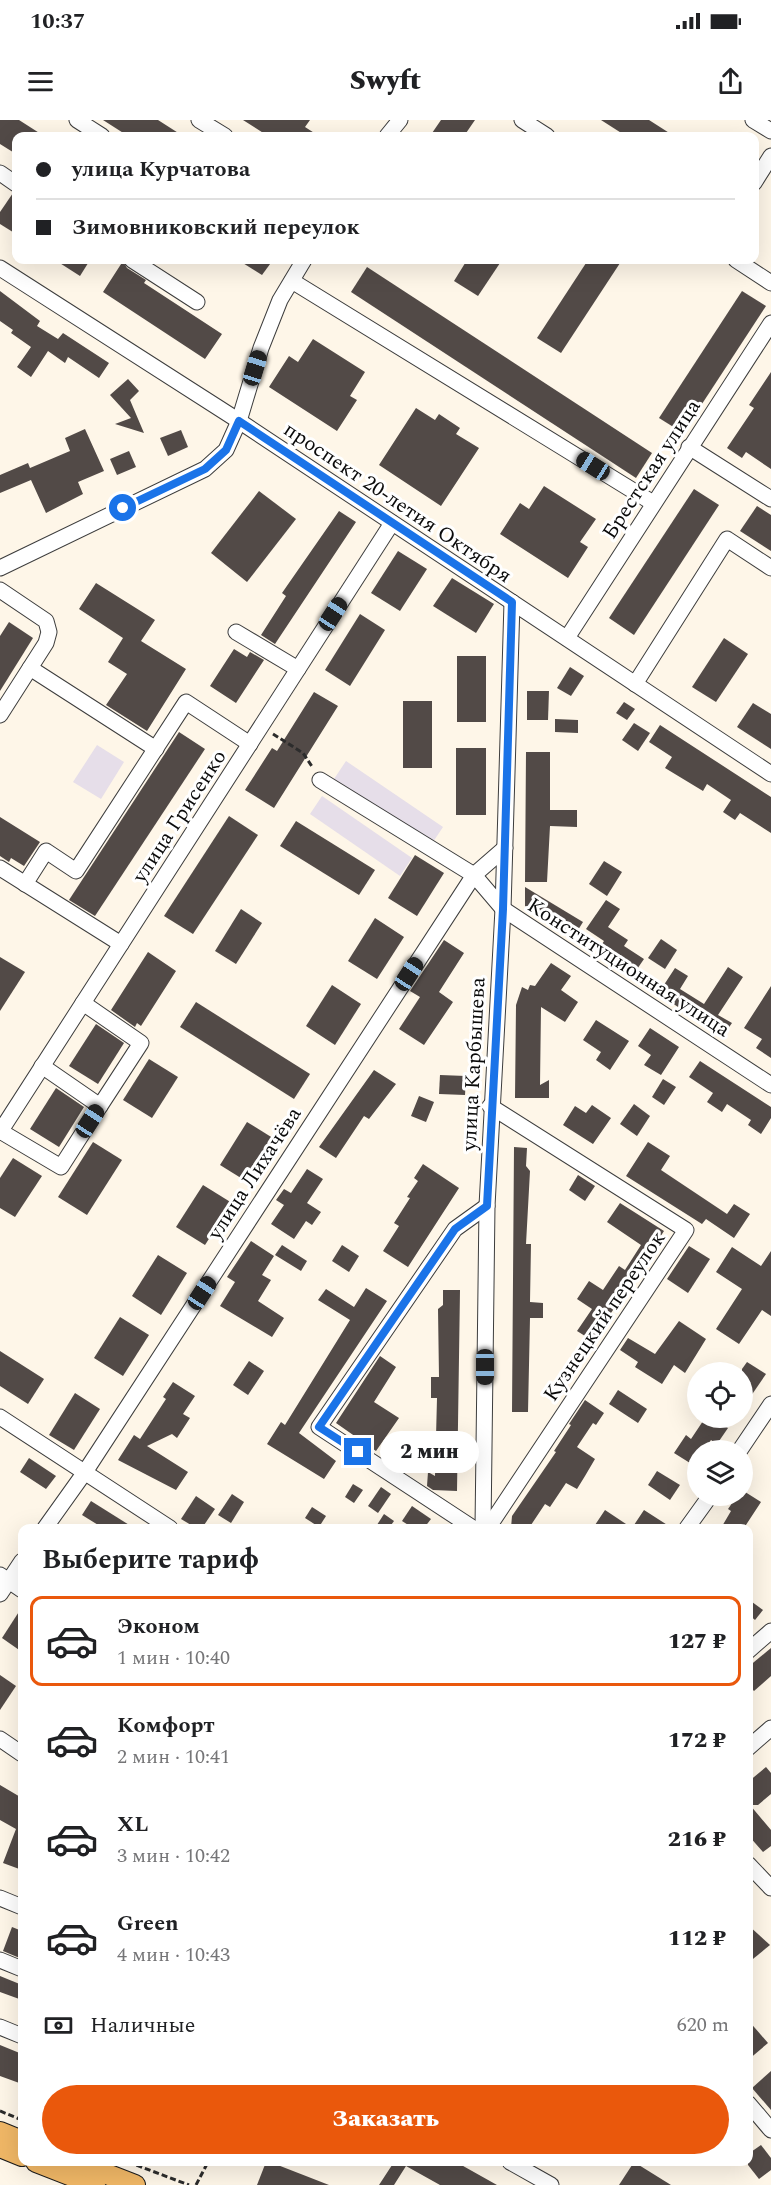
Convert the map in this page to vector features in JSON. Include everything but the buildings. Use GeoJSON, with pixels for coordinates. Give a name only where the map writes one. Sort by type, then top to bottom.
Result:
{"type":"FeatureCollection","features":[{"type":"Feature","properties":{"kind":"main road"},"geometry":{"type":"LineString","coordinates":[[0,2132],[18,2139]]}},
{"type":"Feature","properties":{"kind":"main road"},"geometry":{"type":"LineString","coordinates":[[0,2147],[18,2154]]}},
{"type":"Feature","properties":{"kind":"main road"},"geometry":{"type":"LineString","coordinates":[[46,2166],[95,2185]]}},
{"type":"Feature","properties":{"kind":"main road"},"geometry":{"type":"LineString","coordinates":[[86,2166],[135,2185]]}},
{"type":"Feature","properties":{"kind":"street"},"geometry":{"type":"LineString","coordinates":[[77,120],[96,132]]}},
{"type":"Feature","properties":{"kind":"street"},"geometry":{"type":"LineString","coordinates":[[199,120],[218,132]]}},
{"type":"Feature","properties":{"kind":"street"},"geometry":{"type":"LineString","coordinates":[[390,132],[400,120]]}},
{"type":"Feature","properties":{"kind":"street"},"geometry":{"type":"LineString","coordinates":[[522,120],[541,132]]}},
{"type":"Feature","properties":{"kind":"street"},"geometry":{"type":"LineString","coordinates":[[753,120],[771,131]]}},
{"type":"Feature","properties":{"kind":"street"},"geometry":{"type":"LineString","coordinates":[[759,175],[771,156]]}},
{"type":"Feature","properties":{"kind":"street"},"geometry":{"type":"LineString","coordinates":[[138,264],[197,302]]}},
{"type":"Feature","properties":{"kind":"street"},"geometry":{"type":"LineString","coordinates":[[0,568],[205,469],[226,450],[239,421],[261,348],[280,300],[302,264]]}},
{"type":"Feature","properties":{"kind":"street"},"geometry":{"type":"LineString","coordinates":[[742,264],[771,283]]}},
{"type":"Feature","properties":{"kind":"street","name":"проспект 20-летия Октября"},"geometry":{"type":"LineString","coordinates":[[0,268],[239,421],[771,774]]}},
{"type":"Feature","properties":{"kind":"street"},"geometry":{"type":"LineString","coordinates":[[292,281],[653,503]]}},
{"type":"Feature","properties":{"kind":"street","name":"Брестская улица"},"geometry":{"type":"LineString","coordinates":[[567,638],[771,324]]}},
{"type":"Feature","properties":{"kind":"street"},"geometry":{"type":"LineString","coordinates":[[689,447],[771,499]]}},
{"type":"Feature","properties":{"kind":"street","name":"улица Грисенко"},"geometry":{"type":"LineString","coordinates":[[0,1131],[392,522]]}},
{"type":"Feature","properties":{"kind":"street"},"geometry":{"type":"LineString","coordinates":[[635,684],[727,539],[771,568]]}},
{"type":"Feature","properties":{"kind":"street"},"geometry":{"type":"LineString","coordinates":[[0,590],[46,621],[49,632],[46,643],[0,715]]}},
{"type":"Feature","properties":{"kind":"street","name":"улица Карбышева"},"geometry":{"type":"LineString","coordinates":[[486,1524],[487,1206],[490,1106],[503,909],[512,602]]}},
{"type":"Feature","properties":{"kind":"street"},"geometry":{"type":"LineString","coordinates":[[236,632],[297,669]]}},
{"type":"Feature","properties":{"kind":"street"},"geometry":{"type":"LineString","coordinates":[[30,668],[156,749]]}},
{"type":"Feature","properties":{"kind":"street"},"geometry":{"type":"LineString","coordinates":[[25,884],[46,851],[76,871],[186,702],[250,744]]}},
{"type":"Feature","properties":{"kind":"street","name":"Конституционная улица"},"geometry":{"type":"LineString","coordinates":[[320,780],[474,875],[503,909],[771,1085]]}},
{"type":"Feature","properties":{"kind":"street","name":"улица Лихачёва"},"geometry":{"type":"LineString","coordinates":[[48,1524],[86,1472],[474,875],[505,848]]}},
{"type":"Feature","properties":{"kind":"street"},"geometry":{"type":"LineString","coordinates":[[0,868],[121,944]]}},
{"type":"Feature","properties":{"kind":"street"},"geometry":{"type":"LineString","coordinates":[[0,1131],[60,1167],[141,1043],[83,1003]]}},
{"type":"Feature","properties":{"kind":"street"},"geometry":{"type":"LineString","coordinates":[[42,1066],[100,1106]]}},
{"type":"Feature","properties":{"kind":"street","name":"Кузнецкий переулок"},"geometry":{"type":"LineString","coordinates":[[489,1524],[686,1230],[490,1106]]}},
{"type":"Feature","properties":{"kind":"street"},"geometry":{"type":"LineString","coordinates":[[467,1524],[319,1427],[455,1229],[487,1206]]}},
{"type":"Feature","properties":{"kind":"street"},"geometry":{"type":"LineString","coordinates":[[747,1440],[771,1404]]}},
{"type":"Feature","properties":{"kind":"street"},"geometry":{"type":"LineString","coordinates":[[0,1417],[165,1524]]}},
{"type":"Feature","properties":{"kind":"street"},"geometry":{"type":"LineString","coordinates":[[690,1524],[703,1506]]}},
{"type":"Feature","properties":{"kind":"street"},"geometry":{"type":"LineString","coordinates":[[0,1594],[4,1578],[18,1565]]}},
{"type":"Feature","properties":{"kind":"street"},"geometry":{"type":"LineString","coordinates":[[4,1578],[18,1587]]}},
{"type":"Feature","properties":{"kind":"street"},"geometry":{"type":"LineString","coordinates":[[753,1646],[771,1630]]}},
{"type":"Feature","properties":{"kind":"street"},"geometry":{"type":"LineString","coordinates":[[753,1744],[771,1728]]}},
{"type":"Feature","properties":{"kind":"street"},"geometry":{"type":"LineString","coordinates":[[0,1739],[18,1751]]}},
{"type":"Feature","properties":{"kind":"street"},"geometry":{"type":"LineString","coordinates":[[753,1869],[771,1888]]}},
{"type":"Feature","properties":{"kind":"street"},"geometry":{"type":"LineString","coordinates":[[0,1898],[18,1905]]}},
{"type":"Feature","properties":{"kind":"street"},"geometry":{"type":"LineString","coordinates":[[0,1960],[18,1967]]}},
{"type":"Feature","properties":{"kind":"street"},"geometry":{"type":"LineString","coordinates":[[0,2027],[18,2034]]}},
{"type":"Feature","properties":{"kind":"street"},"geometry":{"type":"LineString","coordinates":[[753,2109],[771,2130]]}},
{"type":"Feature","properties":{"kind":"street"},"geometry":{"type":"LineString","coordinates":[[517,2166],[551,2185]]}},
{"type":"Feature","properties":{"kind":"path"},"geometry":{"type":"LineString","coordinates":[[260,726],[303,753],[320,780]]}},
{"type":"Feature","properties":{"kind":"path"},"geometry":{"type":"LineString","coordinates":[[0,2111],[18,2118]]}},
{"type":"Feature","properties":{"kind":"path"},"geometry":{"type":"LineString","coordinates":[[139,2166],[189,2185]]}},
{"type":"Feature","properties":{"kind":"path"},"geometry":{"type":"LineString","coordinates":[[196,2185],[206,2166]]}},
{"type":"Feature","properties":{"kind":"shaded area"},"geometry":{"type":"Polygon","coordinates":[[[97,745],[124,762],[101,799],[73,782],[97,745]]]}},
{"type":"Feature","properties":{"kind":"shaded area"},"geometry":{"type":"Polygon","coordinates":[[[346,761],[443,827],[431,845],[334,779],[346,761]]]}},
{"type":"Feature","properties":{"kind":"shaded area"},"geometry":{"type":"Polygon","coordinates":[[[322,796],[412,858],[400,876],[310,814],[322,796]]]}},
{"type":"Feature","properties":{"kind":"route"},"geometry":{"type":"LineString","coordinates":[[123,508],[205,469],[226,450],[239,421],[512,602],[503,909],[490,1106],[487,1206],[455,1229],[319,1427],[358,1452]]}}]}
